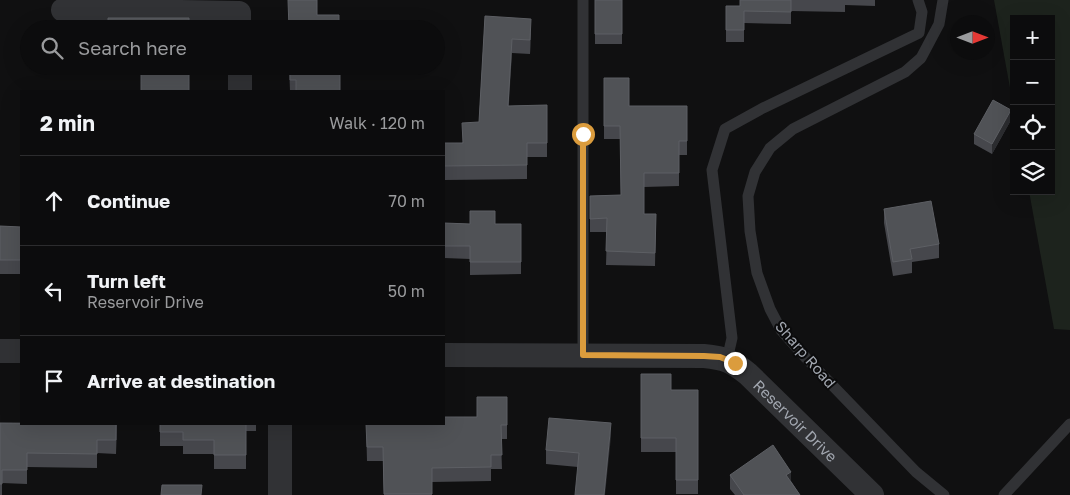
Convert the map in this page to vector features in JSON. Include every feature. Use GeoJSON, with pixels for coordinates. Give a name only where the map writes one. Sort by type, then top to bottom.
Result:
{"type":"FeatureCollection","features":[{"type":"Feature","properties":{"kind":"street"},"geometry":{"type":"LineString","coordinates":[[63,10],[239,13],[239,20]]}},
{"type":"Feature","properties":{"kind":"street"},"geometry":{"type":"LineString","coordinates":[[240,75],[240,90]]}},
{"type":"Feature","properties":{"kind":"street"},"geometry":{"type":"LineString","coordinates":[[0,351],[20,351]]}},
{"type":"Feature","properties":{"kind":"street","name":"Reservoir Drive"},"geometry":{"type":"LineString","coordinates":[[445,355],[720,357],[735,363],[748,374],[872,495]]}},
{"type":"Feature","properties":{"kind":"street"},"geometry":{"type":"LineString","coordinates":[[280,425],[280,495]]}},
{"type":"Feature","properties":{"kind":"lane"},"geometry":{"type":"LineString","coordinates":[[583,0],[583,355]]}},
{"type":"Feature","properties":{"kind":"lane"},"geometry":{"type":"LineString","coordinates":[[728,360],[732,338],[712,170],[725,129],[763,108],[919,33],[922,12],[918,0]]}},
{"type":"Feature","properties":{"kind":"lane","name":"Sharp Road"},"geometry":{"type":"LineString","coordinates":[[944,0],[939,24],[921,58],[905,72],[793,128],[770,148],[755,172],[748,196],[750,231],[757,273],[770,309],[781,330],[916,472],[944,495]]}},
{"type":"Feature","properties":{"kind":"lane"},"geometry":{"type":"LineString","coordinates":[[1004,495],[1070,424]]}},
{"type":"Feature","properties":{"kind":"shaded area"},"geometry":{"type":"Polygon","coordinates":[[[994,0],[1070,0],[1070,330],[1054,329],[1030,195],[1055,195],[1055,15],[1010,15],[1010,88],[994,0]]]}},
{"type":"Feature","properties":{"kind":"building"},"geometry":{"type":"Polygon","coordinates":[[[288,0],[317,0],[317,15],[339,15],[339,20],[289,20],[288,0]]]}},
{"type":"Feature","properties":{"kind":"building"},"geometry":{"type":"Polygon","coordinates":[[[595,0],[622,0],[622,34],[595,34],[595,0]]]}},
{"type":"Feature","properties":{"kind":"building"},"geometry":{"type":"Polygon","coordinates":[[[740,0],[791,0],[791,12],[744,11],[744,30],[726,30],[726,6],[740,6],[740,0]]]}},
{"type":"Feature","properties":{"kind":"building"},"geometry":{"type":"Polygon","coordinates":[[[485,16],[531,19],[530,40],[512,39],[508,106],[547,105],[547,143],[527,143],[527,165],[445,166],[445,143],[463,143],[462,123],[479,122],[485,16]]]}},
{"type":"Feature","properties":{"kind":"building"},"geometry":{"type":"Polygon","coordinates":[[[108,18],[189,18],[189,20],[108,20],[108,18]]]}},
{"type":"Feature","properties":{"kind":"building"},"geometry":{"type":"Polygon","coordinates":[[[141,75],[189,75],[189,90],[141,90],[141,75]]]}},
{"type":"Feature","properties":{"kind":"building"},"geometry":{"type":"Polygon","coordinates":[[[290,75],[340,75],[340,90],[296,90],[296,80],[290,80],[290,75]]]}},
{"type":"Feature","properties":{"kind":"building"},"geometry":{"type":"Polygon","coordinates":[[[604,78],[629,78],[629,106],[687,106],[687,141],[679,141],[679,173],[644,173],[644,214],[656,214],[655,253],[606,251],[607,218],[590,219],[590,196],[621,195],[620,126],[604,126],[604,78]]]}},
{"type":"Feature","properties":{"kind":"building"},"geometry":{"type":"Polygon","coordinates":[[[993,100],[1010,109],[992,144],[974,134],[993,100]]]}},
{"type":"Feature","properties":{"kind":"building"},"geometry":{"type":"Polygon","coordinates":[[[931,201],[939,244],[910,249],[912,259],[893,262],[884,209],[931,201]]]}},
{"type":"Feature","properties":{"kind":"building"},"geometry":{"type":"Polygon","coordinates":[[[470,211],[495,211],[495,224],[521,224],[521,262],[470,262],[470,246],[445,246],[445,223],[470,224],[470,211]]]}},
{"type":"Feature","properties":{"kind":"building"},"geometry":{"type":"Polygon","coordinates":[[[0,226],[20,227],[20,260],[0,260],[0,226]]]}},
{"type":"Feature","properties":{"kind":"building"},"geometry":{"type":"Polygon","coordinates":[[[641,374],[671,374],[671,390],[698,390],[698,480],[676,480],[676,438],[641,438],[641,374]]]}},
{"type":"Feature","properties":{"kind":"building"},"geometry":{"type":"Polygon","coordinates":[[[477,397],[507,397],[507,425],[501,425],[502,455],[491,455],[491,467],[432,468],[432,494],[384,494],[383,447],[367,447],[366,425],[445,425],[445,417],[477,417],[477,397]]]}},
{"type":"Feature","properties":{"kind":"building"},"geometry":{"type":"Polygon","coordinates":[[[549,418],[611,423],[604,495],[575,495],[579,453],[546,450],[549,418]]]}},
{"type":"Feature","properties":{"kind":"building"},"geometry":{"type":"Polygon","coordinates":[[[0,423],[20,423],[20,425],[116,425],[116,440],[97,440],[97,454],[27,453],[27,470],[2,470],[2,484],[0,484],[0,423]]]}},
{"type":"Feature","properties":{"kind":"building"},"geometry":{"type":"Polygon","coordinates":[[[160,425],[246,425],[246,455],[214,455],[214,440],[183,440],[183,432],[160,432],[160,425]]]}},
{"type":"Feature","properties":{"kind":"building"},"geometry":{"type":"Polygon","coordinates":[[[773,445],[791,472],[786,475],[800,495],[744,495],[730,475],[773,445]]]}},
{"type":"Feature","properties":{"kind":"building"},"geometry":{"type":"Polygon","coordinates":[[[162,485],[202,485],[201,495],[161,495],[162,485]]]}},
{"type":"Feature","properties":{"kind":"route"},"geometry":{"type":"LineString","coordinates":[[583,134],[583,355],[704,356],[720,357],[735,363]]}}]}
